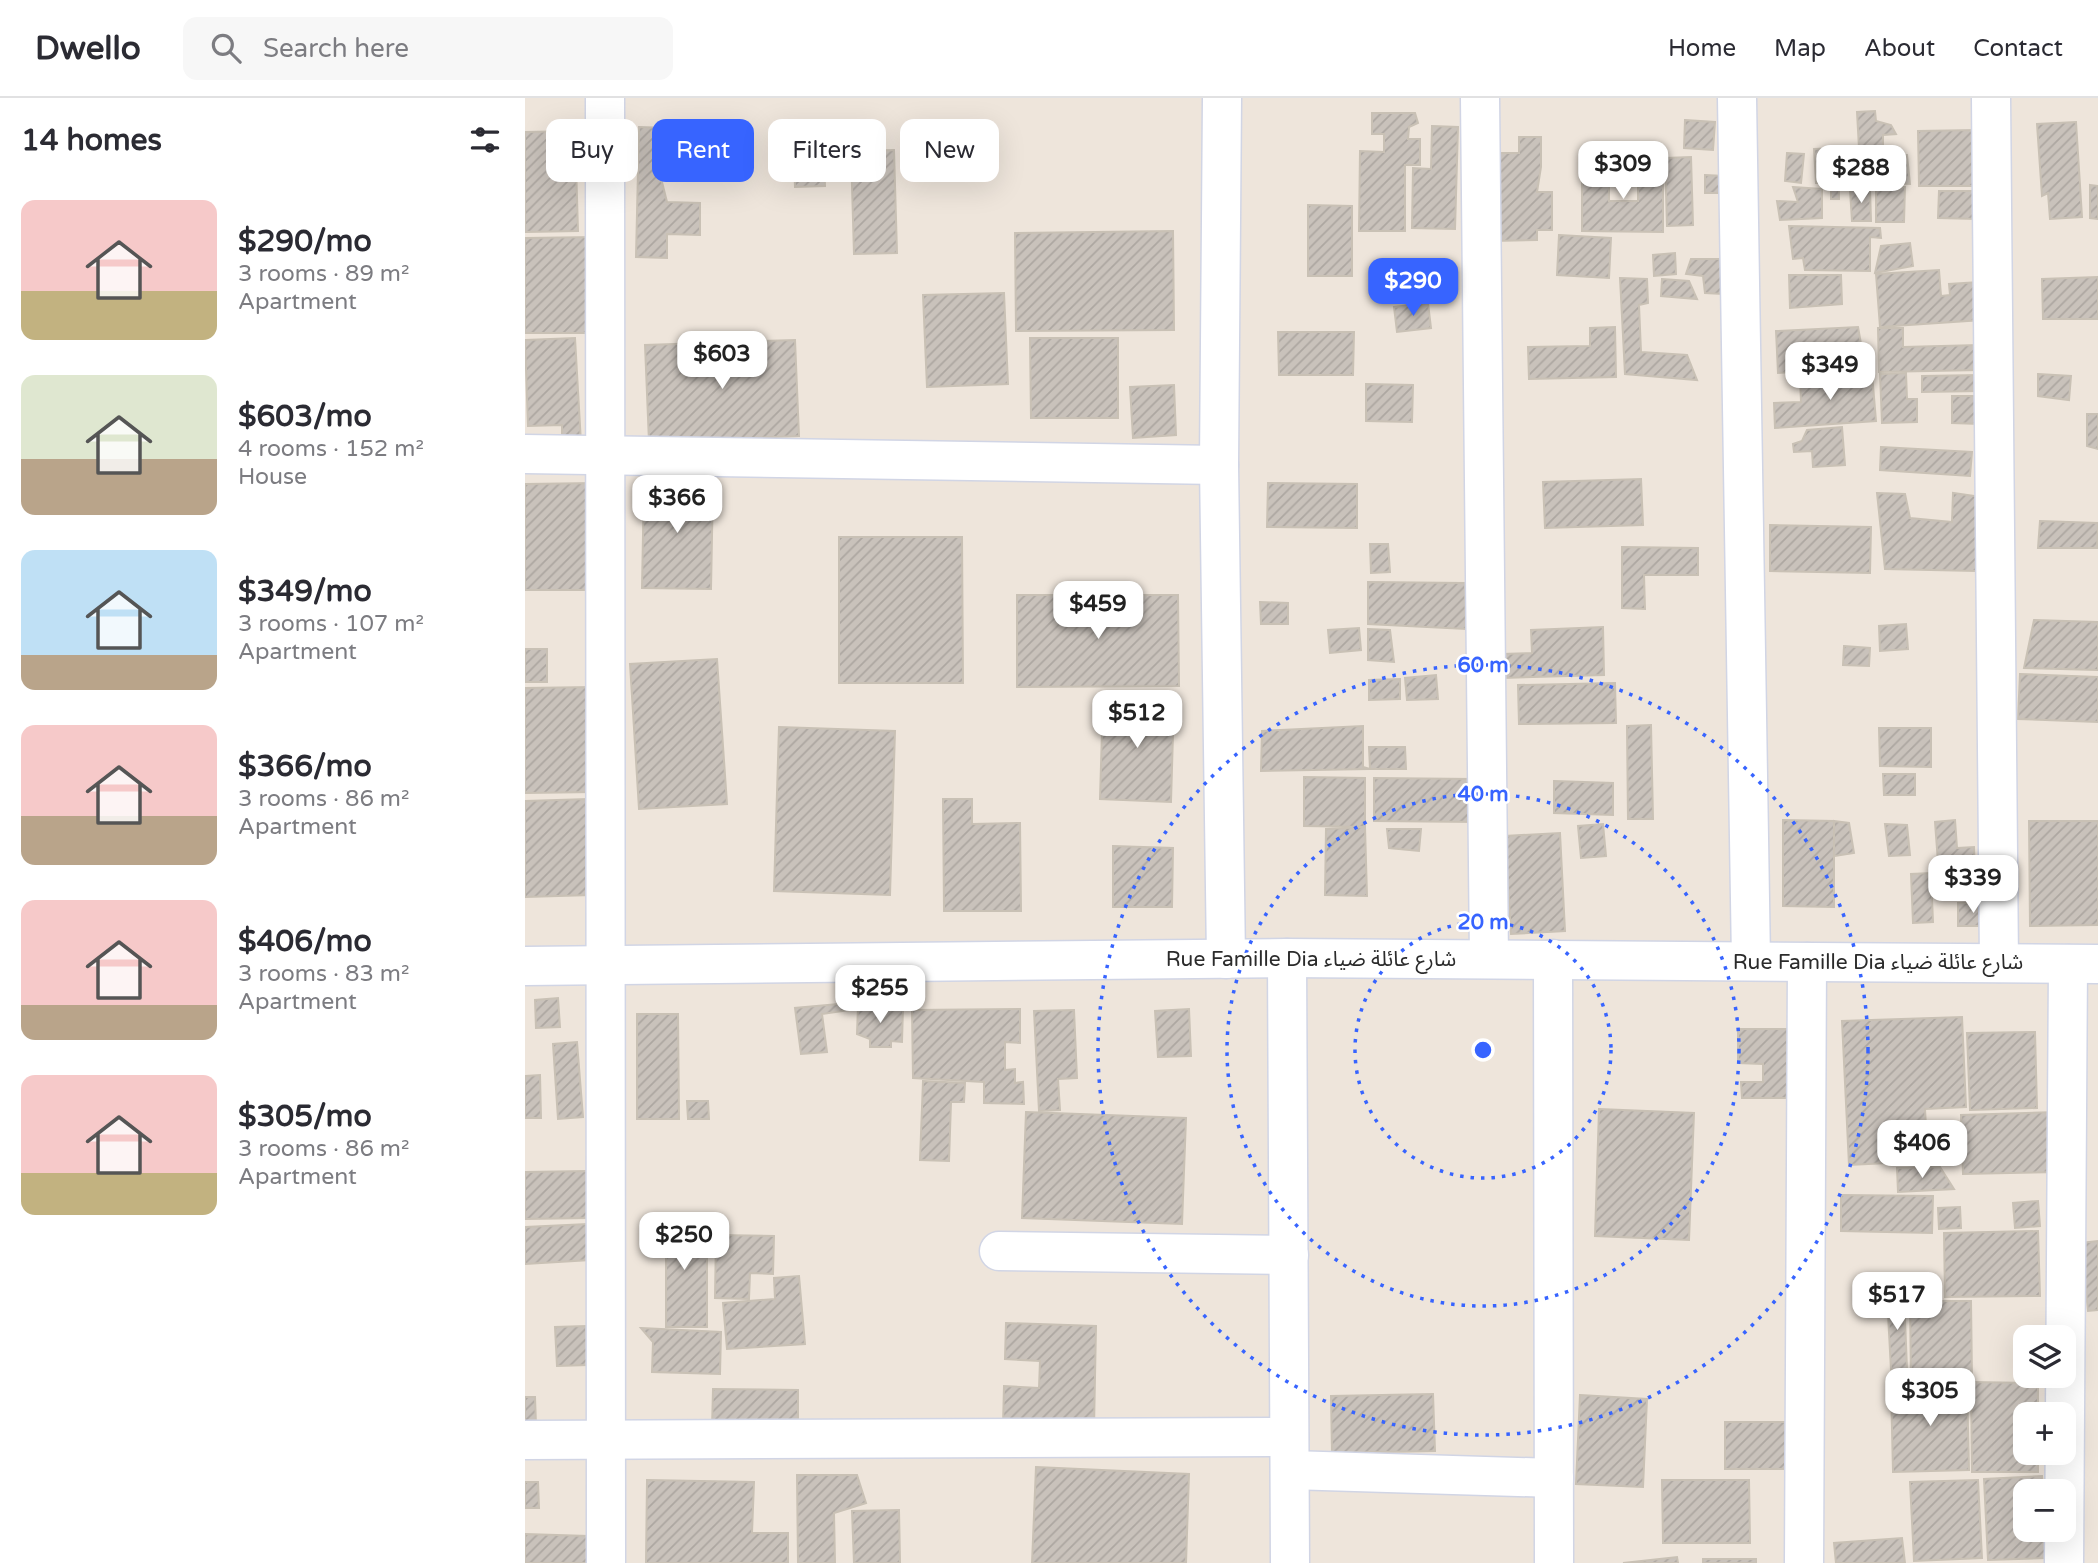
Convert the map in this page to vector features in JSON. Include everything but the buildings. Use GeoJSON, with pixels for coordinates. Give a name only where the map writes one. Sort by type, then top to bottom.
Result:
{"type":"FeatureCollection","features":[{"type":"Feature","properties":{"kind":"street"},"geometry":{"type":"LineString","coordinates":[[605,98],[606,1563]]}},
{"type":"Feature","properties":{"kind":"street"},"geometry":{"type":"LineString","coordinates":[[1222,98],[1219,465],[1226,958]]}},
{"type":"Feature","properties":{"kind":"street"},"geometry":{"type":"LineString","coordinates":[[1480,98],[1489,960]]}},
{"type":"Feature","properties":{"kind":"street"},"geometry":{"type":"LineString","coordinates":[[1737,98],[1751,961]]}},
{"type":"Feature","properties":{"kind":"street"},"geometry":{"type":"LineString","coordinates":[[1990,98],[1999,963]]}},
{"type":"Feature","properties":{"kind":"street"},"geometry":{"type":"LineString","coordinates":[[525,454],[1219,465]]}},
{"type":"Feature","properties":{"kind":"street","name":"Rue Famille Dia شارع عائلة ضياء"},"geometry":{"type":"LineString","coordinates":[[525,966],[1226,958],[2083,964]]}},
{"type":"Feature","properties":{"kind":"street"},"geometry":{"type":"LineString","coordinates":[[1287,958],[1290,1563]]}},
{"type":"Feature","properties":{"kind":"street"},"geometry":{"type":"LineString","coordinates":[[1553,960],[1555,1563]]}},
{"type":"Feature","properties":{"kind":"street"},"geometry":{"type":"LineString","coordinates":[[1804,1563],[1807,962]]}},
{"type":"Feature","properties":{"kind":"street"},"geometry":{"type":"LineString","coordinates":[[2064,1563],[2083,964]]}},
{"type":"Feature","properties":{"kind":"street"},"geometry":{"type":"LineString","coordinates":[[999,1251],[1289,1255]]}},
{"type":"Feature","properties":{"kind":"street"},"geometry":{"type":"LineString","coordinates":[[525,1440],[1290,1453],[1554,1478]]}}]}
